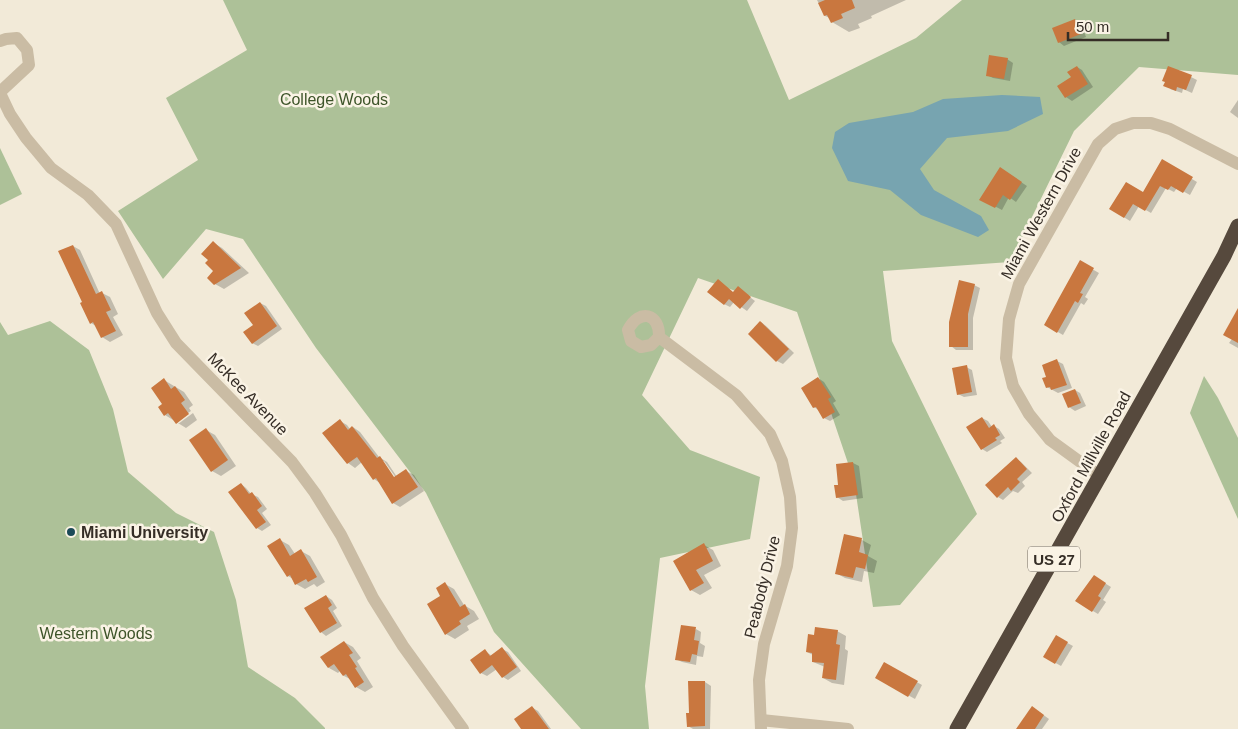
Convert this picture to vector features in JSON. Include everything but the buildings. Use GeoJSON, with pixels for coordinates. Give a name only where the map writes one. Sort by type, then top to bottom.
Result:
{"type":"FeatureCollection","features":[{"type":"Feature","properties":{"kind":"highway","name":"Oxford Millville Road"},"geometry":{"type":"LineString","coordinates":[[958,729],[1101,477],[1224,256],[1238,226]]}},
{"type":"Feature","properties":{"kind":"street"},"geometry":{"type":"LineString","coordinates":[[0,41],[17,38],[27,50],[29,65],[0,93]]}},
{"type":"Feature","properties":{"kind":"street","name":"McKee Avenue"},"geometry":{"type":"LineString","coordinates":[[0,93],[10,114],[26,138],[51,168],[88,195],[116,224],[157,313],[176,342],[292,462],[315,493],[341,535],[373,598],[403,646],[463,729]]}},
{"type":"Feature","properties":{"kind":"street","name":"Miami Western Drive"},"geometry":{"type":"LineString","coordinates":[[1101,477],[1050,440],[1029,414],[1013,386],[1006,358],[1008,319],[1019,284],[1098,144],[1115,129],[1133,123],[1151,123],[1170,129],[1238,164]]}},
{"type":"Feature","properties":{"kind":"street","name":"Peabody Drive"},"geometry":{"type":"LineString","coordinates":[[659,337],[736,395],[770,434],[782,461],[790,497],[792,528],[786,566],[764,644],[760,680],[761,724]]}},
{"type":"Feature","properties":{"kind":"street"},"geometry":{"type":"LineString","coordinates":[[761,724],[848,729]]}},
{"type":"Feature","properties":{"kind":"green space","name":"College Woods"},"geometry":{"type":"Polygon","coordinates":[[[223,0],[747,0],[789,100],[916,38],[962,0],[1238,0],[1238,75],[1139,67],[1074,131],[1010,262],[883,271],[892,341],[977,514],[900,605],[873,607],[854,481],[797,312],[698,278],[642,395],[690,450],[760,477],[750,539],[660,558],[645,686],[649,729],[581,729],[494,632],[426,493],[316,348],[243,239],[206,229],[163,279],[118,211],[198,160],[166,98],[247,50],[223,0]]]}},
{"type":"Feature","properties":{"kind":"green space"},"geometry":{"type":"Polygon","coordinates":[[[0,148],[22,194],[0,205],[0,148]]]}},
{"type":"Feature","properties":{"kind":"green space","name":"Western Woods"},"geometry":{"type":"Polygon","coordinates":[[[50,321],[89,350],[113,409],[128,472],[176,513],[214,532],[236,600],[248,667],[295,698],[325,729],[0,729],[0,322],[8,335],[50,321]]]}},
{"type":"Feature","properties":{"kind":"green space"},"geometry":{"type":"Polygon","coordinates":[[[1204,376],[1218,398],[1238,438],[1238,519],[1190,413],[1204,376]]]}},
{"type":"Feature","properties":{"kind":"water"},"geometry":{"type":"Polygon","coordinates":[[[1002,95],[1040,97],[1043,114],[1008,131],[947,138],[920,169],[934,190],[981,216],[989,230],[978,237],[921,215],[890,190],[848,181],[832,148],[835,132],[849,123],[913,112],[943,99],[1002,95]]]}},
{"type":"Feature","properties":{"kind":"place","name":"Miami University"},"geometry":{"type":"Point","coordinates":[71,532]}}]}
